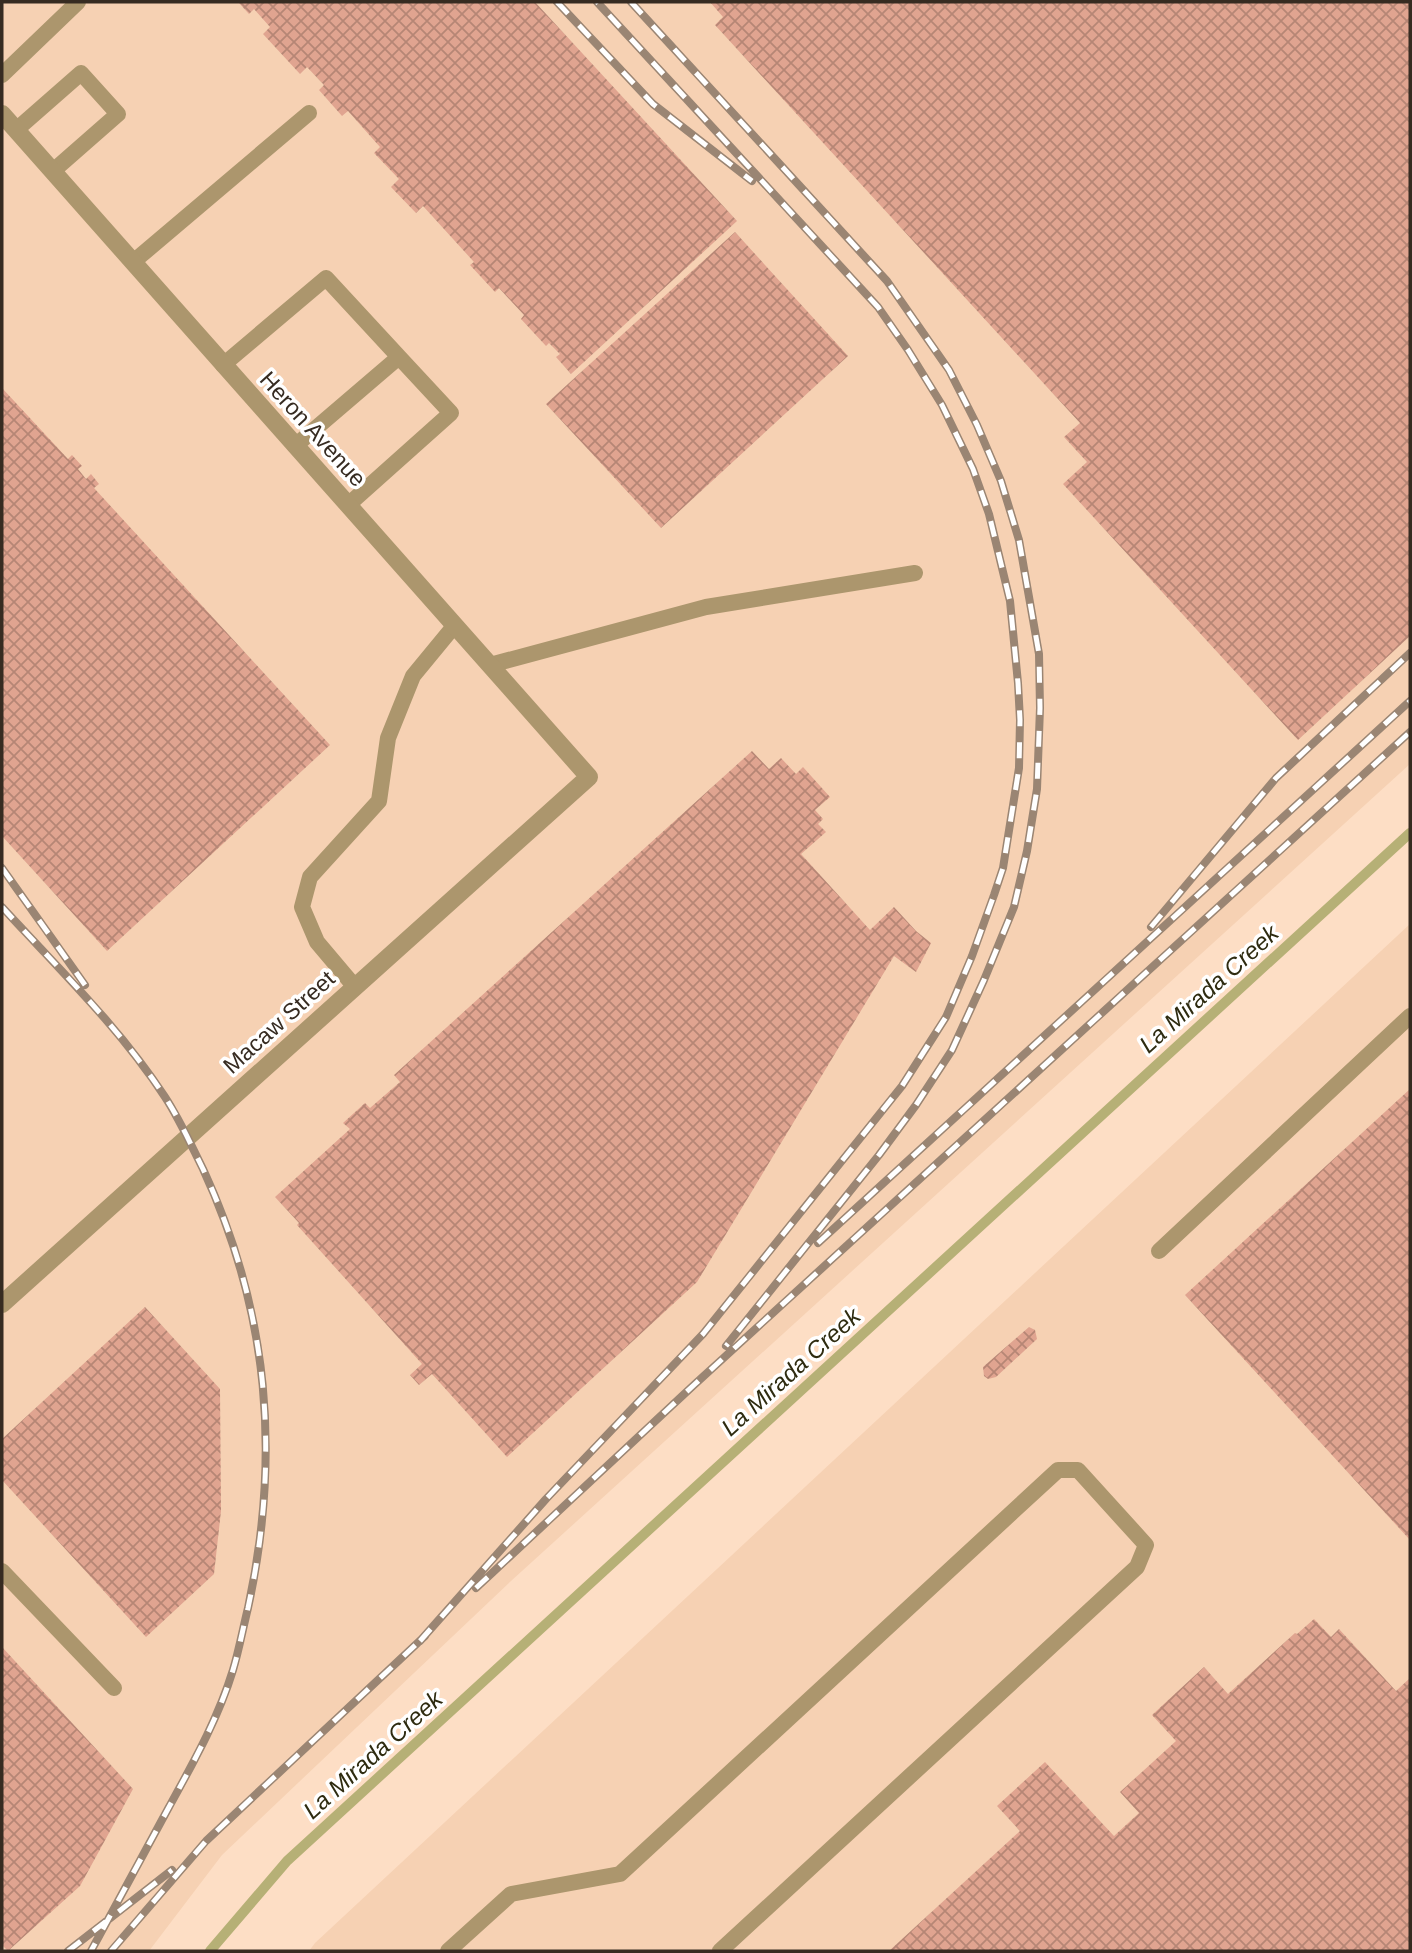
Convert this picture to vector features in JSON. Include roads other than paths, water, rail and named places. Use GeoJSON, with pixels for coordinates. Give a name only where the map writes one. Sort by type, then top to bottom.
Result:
{"type":"FeatureCollection","features":[{"type":"Feature","properties":{"kind":"street","name":"Heron Avenue"},"geometry":{"type":"LineString","coordinates":[[2,114],[589,776]]}},
{"type":"Feature","properties":{"kind":"street","name":"Macaw Street"},"geometry":{"type":"LineString","coordinates":[[2,1304],[589,776]]}},
{"type":"Feature","properties":{"kind":"lane"},"geometry":{"type":"LineString","coordinates":[[2,75],[78,2]]}},
{"type":"Feature","properties":{"kind":"lane"},"geometry":{"type":"LineString","coordinates":[[16,130],[81,73],[118,114],[52,171]]}},
{"type":"Feature","properties":{"kind":"lane"},"geometry":{"type":"LineString","coordinates":[[133,262],[309,113]]}},
{"type":"Feature","properties":{"kind":"lane"},"geometry":{"type":"LineString","coordinates":[[223,365],[326,278],[451,413],[348,505]]}},
{"type":"Feature","properties":{"kind":"lane"},"geometry":{"type":"LineString","coordinates":[[295,446],[399,357]]}},
{"type":"Feature","properties":{"kind":"lane"},"geometry":{"type":"LineString","coordinates":[[490,666],[706,607],[915,573]]}},
{"type":"Feature","properties":{"kind":"lane"},"geometry":{"type":"LineString","coordinates":[[355,987],[317,942],[302,907],[310,877],[379,801],[388,738],[413,676],[454,625]]}},
{"type":"Feature","properties":{"kind":"lane"},"geometry":{"type":"LineString","coordinates":[[1159,1251],[1410,1016]]}},
{"type":"Feature","properties":{"kind":"lane"},"geometry":{"type":"LineString","coordinates":[[448,1951],[511,1894],[620,1874],[1058,1470],[1078,1470],[1146,1545],[1137,1567],[720,1951]]}},
{"type":"Feature","properties":{"kind":"lane"},"geometry":{"type":"LineString","coordinates":[[2,1571],[114,1688]]}},
{"type":"Feature","properties":{"kind":"waterway","name":"La Mirada Creek"},"geometry":{"type":"LineString","coordinates":[[210,1951],[287,1861],[1410,833]]}},
{"type":"Feature","properties":{"kind":"railway"},"geometry":{"type":"LineString","coordinates":[[557,2],[653,104],[752,181]]}},
{"type":"Feature","properties":{"kind":"railway"},"geometry":{"type":"LineString","coordinates":[[420,1641],[546,1499],[703,1334],[902,1086],[946,1017],[972,956],[1003,868],[1019,768],[1020,720],[1010,601],[989,514],[973,469],[942,405],[878,307],[597,2]]}},
{"type":"Feature","properties":{"kind":"railway"},"geometry":{"type":"LineString","coordinates":[[631,2],[887,281],[949,370],[1001,481],[1019,540],[1039,654],[1037,789],[1027,851],[1014,907],[984,980],[952,1050],[916,1105],[726,1346]]}},
{"type":"Feature","properties":{"kind":"railway"},"geometry":{"type":"LineString","coordinates":[[1151,927],[1276,778],[1410,653]]}},
{"type":"Feature","properties":{"kind":"railway"},"geometry":{"type":"LineString","coordinates":[[818,1243],[1410,701]]}},
{"type":"Feature","properties":{"kind":"railway"},"geometry":{"type":"LineString","coordinates":[[476,1588],[695,1384],[1410,732]]}},
{"type":"Feature","properties":{"kind":"railway"},"geometry":{"type":"LineString","coordinates":[[2,868],[85,985]]}},
{"type":"Feature","properties":{"kind":"railway"},"geometry":{"type":"LineString","coordinates":[[2,907],[108,1022],[147,1071],[176,1115],[203,1169],[243,1276],[263,1385],[266,1440],[264,1495],[248,1608],[233,1670],[220,1706],[187,1774],[91,1951]]}},
{"type":"Feature","properties":{"kind":"railway"},"geometry":{"type":"LineString","coordinates":[[111,1951],[206,1841],[425,1636]]}},
{"type":"Feature","properties":{"kind":"railway"},"geometry":{"type":"LineString","coordinates":[[68,1951],[172,1870]]}}]}
